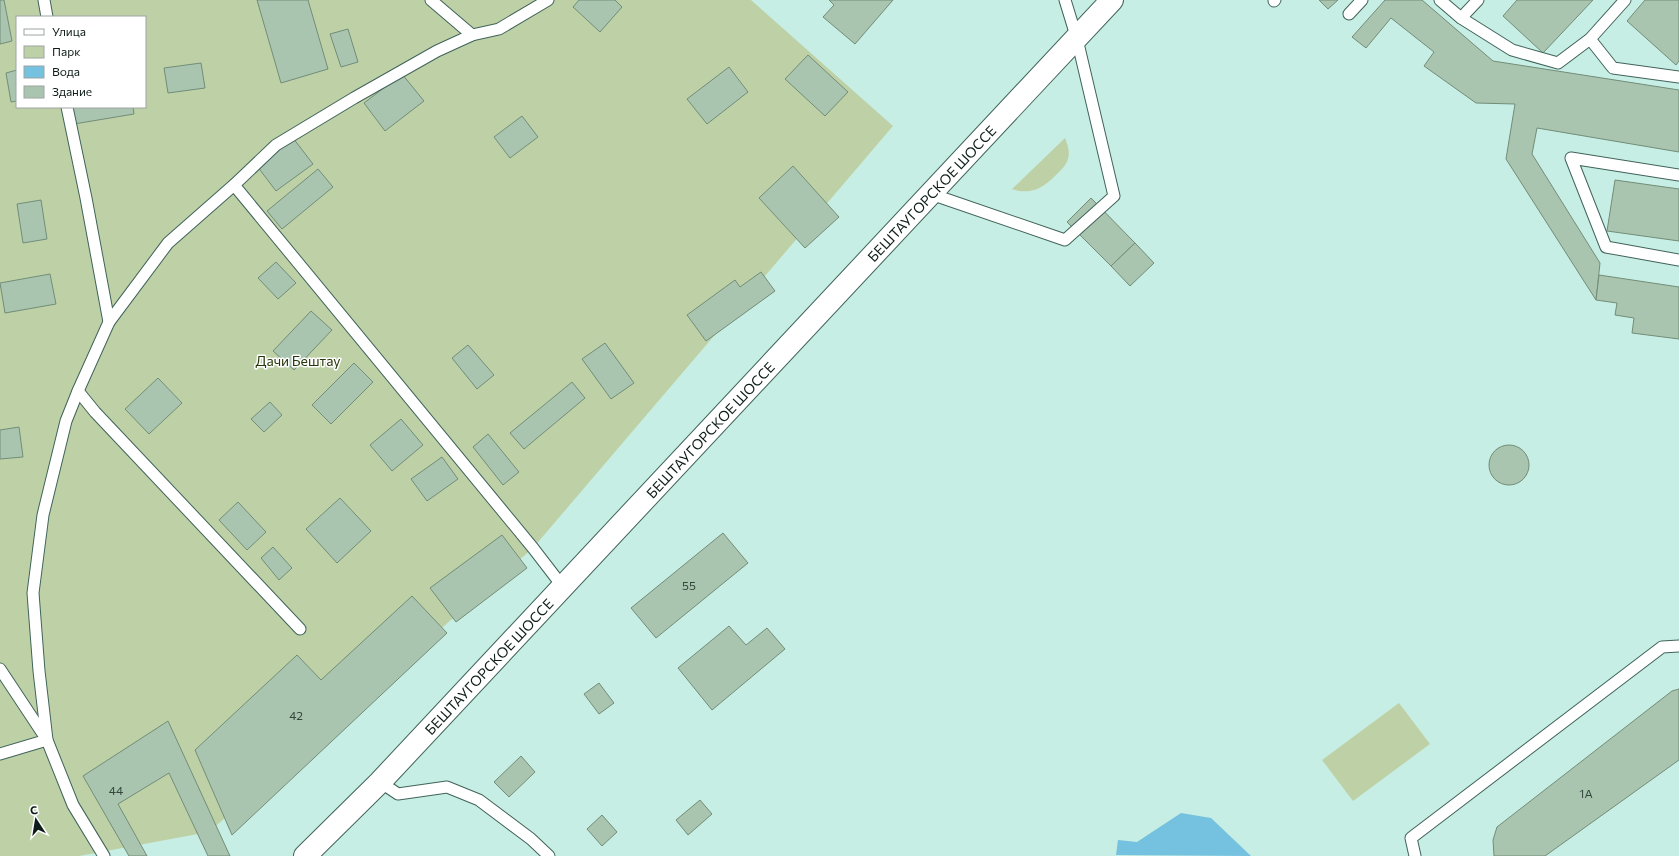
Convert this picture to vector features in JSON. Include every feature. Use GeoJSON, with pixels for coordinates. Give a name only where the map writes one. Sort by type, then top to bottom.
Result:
{"type":"FeatureCollection","features":[{"type":"Feature","properties":{"kind":"main road","name":"БЕШТАУГОРСКОЕ ШОССЕ"},"geometry":{"type":"LineString","coordinates":[[305,856],[380,782],[1112,0]]}},
{"type":"Feature","properties":{"kind":"lane"},"geometry":{"type":"LineString","coordinates":[[44,0],[48,16]]}},
{"type":"Feature","properties":{"kind":"lane"},"geometry":{"type":"LineString","coordinates":[[431,0],[472,35]]}},
{"type":"Feature","properties":{"kind":"lane"},"geometry":{"type":"LineString","coordinates":[[47,740],[39,671],[33,593],[43,515],[66,421],[109,322],[168,243],[234,185],[276,145],[437,50],[472,35],[499,29],[548,0]]}},
{"type":"Feature","properties":{"kind":"lane"},"geometry":{"type":"LineString","coordinates":[[931,194],[1065,240],[1114,196],[1077,39],[1065,0]]}},
{"type":"Feature","properties":{"kind":"lane"},"geometry":{"type":"LineString","coordinates":[[1349,14],[1362,0]]}},
{"type":"Feature","properties":{"kind":"lane"},"geometry":{"type":"LineString","coordinates":[[1440,0],[1461,18],[1512,50],[1558,63],[1590,39],[1625,0]]}},
{"type":"Feature","properties":{"kind":"lane"},"geometry":{"type":"LineString","coordinates":[[1461,18],[1478,0]]}},
{"type":"Feature","properties":{"kind":"lane"},"geometry":{"type":"LineString","coordinates":[[1590,39],[1613,68],[1679,77]]}},
{"type":"Feature","properties":{"kind":"lane"},"geometry":{"type":"LineString","coordinates":[[67,108],[109,322]]}},
{"type":"Feature","properties":{"kind":"lane"},"geometry":{"type":"LineString","coordinates":[[1679,175],[1571,158],[1606,247],[1679,260]]}},
{"type":"Feature","properties":{"kind":"lane"},"geometry":{"type":"LineString","coordinates":[[234,185],[533,548],[563,587]]}},
{"type":"Feature","properties":{"kind":"lane"},"geometry":{"type":"LineString","coordinates":[[78,391],[95,412],[300,629]]}},
{"type":"Feature","properties":{"kind":"lane"},"geometry":{"type":"LineString","coordinates":[[1415,856],[1411,838],[1662,647],[1679,646]]}},
{"type":"Feature","properties":{"kind":"lane"},"geometry":{"type":"LineString","coordinates":[[0,669],[47,740],[72,804],[104,856]]}},
{"type":"Feature","properties":{"kind":"lane"},"geometry":{"type":"LineString","coordinates":[[0,754],[47,740]]}},
{"type":"Feature","properties":{"kind":"lane"},"geometry":{"type":"LineString","coordinates":[[380,782],[398,794],[447,787],[479,800],[530,839],[548,856]]}},
{"type":"Feature","properties":{"kind":"green space","name":"Дачи Бештау"},"geometry":{"type":"Polygon","coordinates":[[[0,0],[751,0],[893,126],[533,548],[209,832],[79,856],[0,856],[0,0]]]}},
{"type":"Feature","properties":{"kind":"green space"},"geometry":{"type":"Polygon","coordinates":[[[1065,138],[1069,155],[1066,164],[1059,172],[1040,188],[1035,190],[1018,191],[1012,189],[1065,138]]]}},
{"type":"Feature","properties":{"kind":"green space"},"geometry":{"type":"Polygon","coordinates":[[[1399,703],[1430,744],[1353,801],[1322,760],[1399,703]]]}},
{"type":"Feature","properties":{"kind":"water"},"geometry":{"type":"Polygon","coordinates":[[[1181,813],[1211,818],[1251,856],[1116,855],[1118,840],[1137,842],[1181,813]]]}},
{"type":"Feature","properties":{"kind":"building"},"geometry":{"type":"Polygon","coordinates":[[[0,0],[4,0],[12,41],[0,44],[0,0]]]}},
{"type":"Feature","properties":{"kind":"building"},"geometry":{"type":"Polygon","coordinates":[[[257,0],[308,0],[328,69],[281,83],[257,0]]]}},
{"type":"Feature","properties":{"kind":"building"},"geometry":{"type":"Polygon","coordinates":[[[579,0],[615,0],[622,7],[600,32],[573,7],[579,0]]]}},
{"type":"Feature","properties":{"kind":"building"},"geometry":{"type":"Polygon","coordinates":[[[829,0],[893,0],[855,44],[823,17],[834,5],[829,0]]]}},
{"type":"Feature","properties":{"kind":"building"},"geometry":{"type":"Polygon","coordinates":[[[1319,0],[1338,0],[1328,9],[1319,0]]]}},
{"type":"Feature","properties":{"kind":"building"},"geometry":{"type":"Polygon","coordinates":[[[1385,0],[1422,0],[1493,61],[1679,90],[1679,152],[1537,128],[1532,154],[1600,263],[1596,300],[1506,159],[1515,104],[1476,103],[1424,66],[1434,52],[1391,18],[1366,48],[1352,37],[1385,0]]]}},
{"type":"Feature","properties":{"kind":"building"},"geometry":{"type":"Polygon","coordinates":[[[1517,0],[1593,0],[1543,53],[1503,16],[1517,0]]]}},
{"type":"Feature","properties":{"kind":"building"},"geometry":{"type":"Polygon","coordinates":[[[1645,0],[1679,0],[1679,61],[1676,65],[1627,21],[1645,0]]]}},
{"type":"Feature","properties":{"kind":"building"},"geometry":{"type":"Polygon","coordinates":[[[348,29],[358,62],[341,67],[330,34],[348,29]]]}},
{"type":"Feature","properties":{"kind":"building"},"geometry":{"type":"Polygon","coordinates":[[[808,55],[848,92],[825,116],[785,79],[808,55]]]}},
{"type":"Feature","properties":{"kind":"building"},"geometry":{"type":"Polygon","coordinates":[[[201,63],[205,88],[168,93],[164,68],[201,63]]]}},
{"type":"Feature","properties":{"kind":"building"},"geometry":{"type":"Polygon","coordinates":[[[729,67],[748,92],[707,124],[687,99],[729,67]]]}},
{"type":"Feature","properties":{"kind":"building"},"geometry":{"type":"Polygon","coordinates":[[[16,70],[16,101],[11,102],[6,73],[16,70]]]}},
{"type":"Feature","properties":{"kind":"building"},"geometry":{"type":"Polygon","coordinates":[[[402,74],[424,101],[385,131],[364,103],[402,74]]]}},
{"type":"Feature","properties":{"kind":"building"},"geometry":{"type":"Polygon","coordinates":[[[71,108],[133,108],[134,114],[74,124],[71,108]]]}},
{"type":"Feature","properties":{"kind":"building"},"geometry":{"type":"Polygon","coordinates":[[[522,116],[538,137],[510,158],[494,137],[522,116]]]}},
{"type":"Feature","properties":{"kind":"building"},"geometry":{"type":"Polygon","coordinates":[[[293,138],[313,164],[276,191],[257,166],[293,138]]]}},
{"type":"Feature","properties":{"kind":"building"},"geometry":{"type":"Polygon","coordinates":[[[793,166],[839,217],[805,248],[759,198],[793,166]]]}},
{"type":"Feature","properties":{"kind":"building"},"geometry":{"type":"Polygon","coordinates":[[[318,169],[333,187],[282,229],[267,211],[318,169]]]}},
{"type":"Feature","properties":{"kind":"building"},"geometry":{"type":"Polygon","coordinates":[[[1615,180],[1679,189],[1679,241],[1607,231],[1615,180]]]}},
{"type":"Feature","properties":{"kind":"building"},"geometry":{"type":"Polygon","coordinates":[[[1091,198],[1135,243],[1111,266],[1067,222],[1091,198]]]}},
{"type":"Feature","properties":{"kind":"building"},"geometry":{"type":"Polygon","coordinates":[[[41,200],[47,239],[23,243],[17,204],[41,200]]]}},
{"type":"Feature","properties":{"kind":"building"},"geometry":{"type":"Polygon","coordinates":[[[1135,243],[1154,263],[1130,286],[1111,266],[1135,243]]]}},
{"type":"Feature","properties":{"kind":"building"},"geometry":{"type":"Polygon","coordinates":[[[276,262],[296,283],[278,299],[258,278],[276,262]]]}},
{"type":"Feature","properties":{"kind":"building"},"geometry":{"type":"Polygon","coordinates":[[[761,272],[775,291],[706,341],[687,315],[735,280],[740,287],[761,272]]]}},
{"type":"Feature","properties":{"kind":"building"},"geometry":{"type":"Polygon","coordinates":[[[50,274],[56,304],[5,313],[0,283],[50,274]]]}},
{"type":"Feature","properties":{"kind":"building"},"geometry":{"type":"Polygon","coordinates":[[[1599,275],[1679,287],[1679,339],[1632,333],[1634,318],[1615,315],[1617,303],[1596,300],[1599,275]]]}},
{"type":"Feature","properties":{"kind":"building"},"geometry":{"type":"Polygon","coordinates":[[[311,311],[332,330],[294,370],[273,351],[311,311]]]}},
{"type":"Feature","properties":{"kind":"building"},"geometry":{"type":"Polygon","coordinates":[[[605,343],[634,383],[611,399],[582,359],[605,343]]]}},
{"type":"Feature","properties":{"kind":"building"},"geometry":{"type":"Polygon","coordinates":[[[468,345],[494,375],[477,389],[452,358],[468,345]]]}},
{"type":"Feature","properties":{"kind":"building"},"geometry":{"type":"Polygon","coordinates":[[[354,363],[373,382],[331,424],[312,405],[354,363]]]}},
{"type":"Feature","properties":{"kind":"building"},"geometry":{"type":"Polygon","coordinates":[[[158,378],[182,403],[149,434],[125,409],[158,378]]]}},
{"type":"Feature","properties":{"kind":"building"},"geometry":{"type":"Polygon","coordinates":[[[572,382],[585,398],[524,449],[510,433],[572,382]]]}},
{"type":"Feature","properties":{"kind":"building"},"geometry":{"type":"Polygon","coordinates":[[[270,402],[282,415],[264,432],[251,419],[270,402]]]}},
{"type":"Feature","properties":{"kind":"building"},"geometry":{"type":"Polygon","coordinates":[[[401,419],[423,445],[392,471],[370,445],[401,419]]]}},
{"type":"Feature","properties":{"kind":"building"},"geometry":{"type":"Polygon","coordinates":[[[19,427],[23,457],[0,459],[0,430],[19,427]]]}},
{"type":"Feature","properties":{"kind":"building"},"geometry":{"type":"Polygon","coordinates":[[[488,434],[519,472],[503,485],[473,447],[488,434]]]}},
{"type":"Feature","properties":{"kind":"building"},"geometry":{"type":"Polygon","coordinates":[[[1509,445],[1517,447],[1523,451],[1527,457],[1529,465],[1527,473],[1523,479],[1517,483],[1509,485],[1501,483],[1495,479],[1491,473],[1489,465],[1491,457],[1495,451],[1501,447],[1509,445]]]}},
{"type":"Feature","properties":{"kind":"building"},"geometry":{"type":"Polygon","coordinates":[[[442,457],[458,479],[427,501],[411,479],[442,457]]]}},
{"type":"Feature","properties":{"kind":"building"},"geometry":{"type":"Polygon","coordinates":[[[340,498],[371,531],[337,563],[306,529],[340,498]]]}},
{"type":"Feature","properties":{"kind":"building"},"geometry":{"type":"Polygon","coordinates":[[[238,502],[266,532],[247,550],[219,520],[238,502]]]}},
{"type":"Feature","properties":{"kind":"building"},"geometry":{"type":"Polygon","coordinates":[[[723,533],[748,563],[656,638],[631,608],[723,533]]]}},
{"type":"Feature","properties":{"kind":"building"},"geometry":{"type":"Polygon","coordinates":[[[502,535],[527,568],[456,622],[430,588],[502,535]]]}},
{"type":"Feature","properties":{"kind":"building"},"geometry":{"type":"Polygon","coordinates":[[[273,547],[292,568],[279,580],[261,558],[273,547]]]}},
{"type":"Feature","properties":{"kind":"building"},"geometry":{"type":"Polygon","coordinates":[[[412,596],[447,633],[232,835],[195,750],[297,655],[321,680],[412,596]]]}},
{"type":"Feature","properties":{"kind":"building"},"geometry":{"type":"Polygon","coordinates":[[[729,626],[746,645],[767,628],[785,649],[712,710],[678,668],[729,626]]]}},
{"type":"Feature","properties":{"kind":"building"},"geometry":{"type":"Polygon","coordinates":[[[599,683],[614,703],[599,714],[584,694],[599,683]]]}},
{"type":"Feature","properties":{"kind":"building"},"geometry":{"type":"Polygon","coordinates":[[[1679,689],[1679,760],[1545,856],[1494,856],[1493,840],[1497,827],[1672,691],[1679,689]]]}},
{"type":"Feature","properties":{"kind":"building"},"geometry":{"type":"Polygon","coordinates":[[[168,721],[230,856],[208,856],[169,773],[118,804],[147,856],[129,856],[83,776],[168,721]]]}},
{"type":"Feature","properties":{"kind":"building"},"geometry":{"type":"Polygon","coordinates":[[[521,756],[535,772],[509,797],[494,782],[521,756]]]}},
{"type":"Feature","properties":{"kind":"building"},"geometry":{"type":"Polygon","coordinates":[[[700,800],[712,814],[688,835],[676,820],[700,800]]]}},
{"type":"Feature","properties":{"kind":"building"},"geometry":{"type":"Polygon","coordinates":[[[602,815],[617,832],[602,846],[587,829],[602,815]]]}}]}
